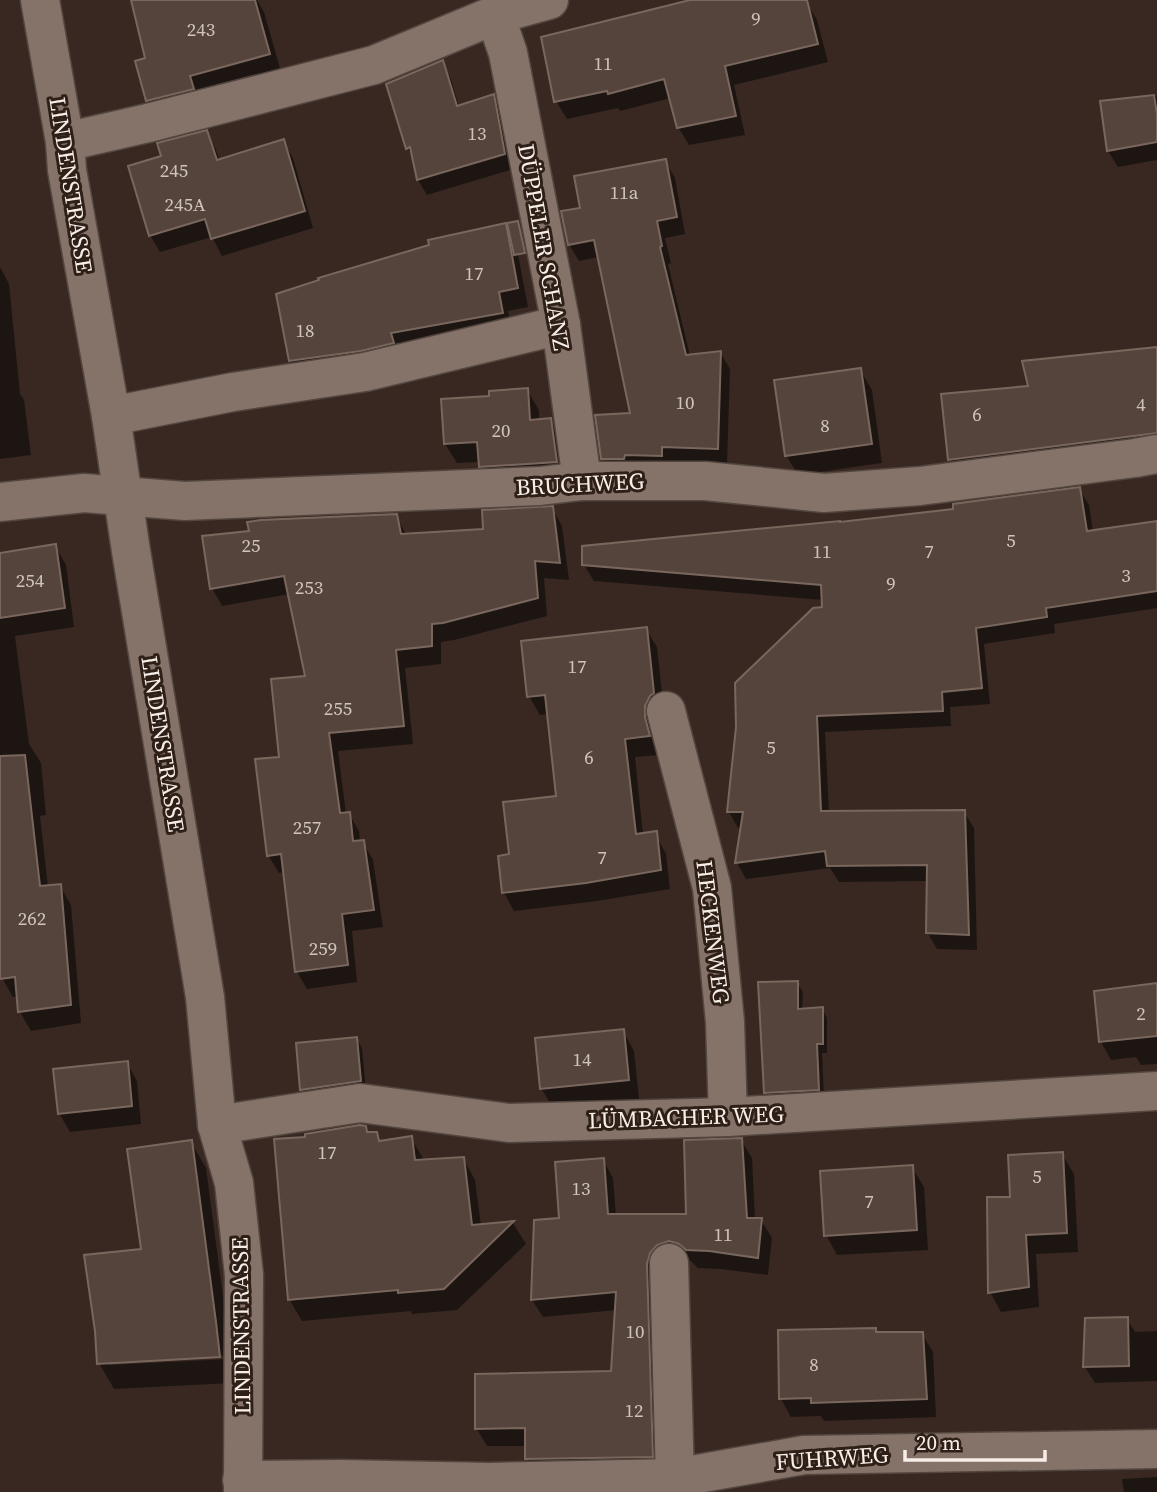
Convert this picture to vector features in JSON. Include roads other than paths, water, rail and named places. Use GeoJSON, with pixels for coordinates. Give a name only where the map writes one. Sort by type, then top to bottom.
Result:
{"type":"FeatureCollection","features":[{"type":"Feature","properties":{"kind":"street","name":"LINDENSTRASSE"},"geometry":{"type":"LineString","coordinates":[[40,0],[111,416],[205,997],[217,1125],[234,1183],[244,1275],[242,1486]]}},
{"type":"Feature","properties":{"kind":"street"},"geometry":{"type":"LineString","coordinates":[[65,142],[374,65],[495,15],[549,0]]}},
{"type":"Feature","properties":{"kind":"street","name":"DÜPPELER SCHANZ"},"geometry":{"type":"LineString","coordinates":[[495,15],[508,53],[561,324],[582,481]]}},
{"type":"Feature","properties":{"kind":"street"},"geometry":{"type":"LineString","coordinates":[[111,416],[233,392],[365,372],[561,324]]}},
{"type":"Feature","properties":{"kind":"street","name":"BRUCHWEG"},"geometry":{"type":"LineString","coordinates":[[0,502],[84,493],[185,500],[526,486],[582,481],[705,481],[824,493],[920,486],[1157,453]]}},
{"type":"Feature","properties":{"kind":"street","name":"HECKENWEG"},"geometry":{"type":"LineString","coordinates":[[666,711],[712,888],[724,1022],[728,1117]]}},
{"type":"Feature","properties":{"kind":"street","name":"LÜMBACHER WEG"},"geometry":{"type":"LineString","coordinates":[[217,1125],[360,1103],[509,1123],[728,1117],[1157,1091]]}},
{"type":"Feature","properties":{"kind":"street"},"geometry":{"type":"LineString","coordinates":[[669,1263],[676,1478]]}},
{"type":"Feature","properties":{"kind":"street","name":"FUHRWEG"},"geometry":{"type":"LineString","coordinates":[[242,1486],[340,1479],[490,1482],[676,1478],[804,1455],[1157,1449]]}}]}
